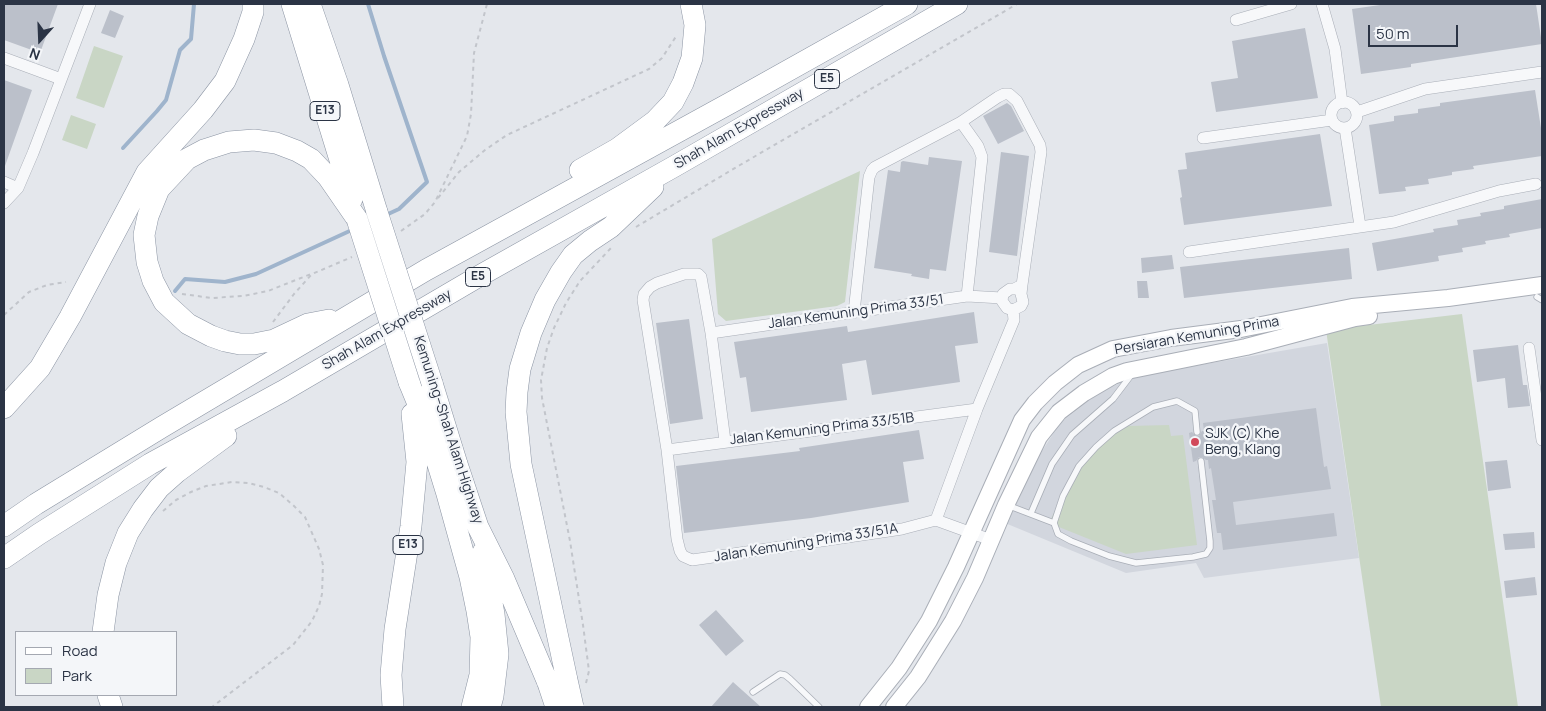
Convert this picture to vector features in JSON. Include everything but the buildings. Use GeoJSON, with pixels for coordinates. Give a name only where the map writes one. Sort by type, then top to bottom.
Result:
{"type":"FeatureCollection","features":[{"type":"Feature","properties":{"kind":"highway"},"geometry":{"type":"LineString","coordinates":[[4,408],[40,368],[70,317],[147,172],[203,110],[225,81],[244,39],[253,4]]}},
{"type":"Feature","properties":{"kind":"highway","name":"Kemuning–Shah Alam Highway"},"geometry":{"type":"LineString","coordinates":[[292,4],[367,215],[432,383],[478,527],[504,578],[567,690],[556,707]]}},
{"type":"Feature","properties":{"kind":"highway","name":"Kemuning–Shah Alam Highway"},"geometry":{"type":"LineString","coordinates":[[310,4],[338,85],[367,215],[409,382],[417,462],[408,552],[390,675],[393,707]]}},
{"type":"Feature","properties":{"kind":"highway"},"geometry":{"type":"LineString","coordinates":[[326,4],[333,39],[338,85]]}},
{"type":"Feature","properties":{"kind":"highway"},"geometry":{"type":"LineString","coordinates":[[529,215],[571,175],[617,149],[655,121],[673,102],[683,83],[692,58],[695,25],[691,4]]}},
{"type":"Feature","properties":{"kind":"highway","name":"Shah Alam Expressway"},"geometry":{"type":"LineString","coordinates":[[4,526],[36,504],[426,270],[529,215],[907,4]]}},
{"type":"Feature","properties":{"kind":"highway","name":"Shah Alam Expressway"},"geometry":{"type":"LineString","coordinates":[[4,558],[150,464],[283,391],[481,275],[956,4]]}},
{"type":"Feature","properties":{"kind":"highway"},"geometry":{"type":"LineString","coordinates":[[347,317],[308,324],[274,340],[254,344],[240,344],[211,336],[188,324],[164,302],[152,281],[147,262],[144,235],[148,216],[159,189],[173,173],[187,159],[204,150],[229,142],[254,140],[276,143],[297,151],[311,159],[367,215]]}},
{"type":"Feature","properties":{"kind":"highway"},"geometry":{"type":"LineString","coordinates":[[567,690],[521,464],[516,412],[520,369],[531,333],[545,300],[561,272],[574,255],[610,227],[675,166]]}},
{"type":"Feature","properties":{"kind":"highway"},"geometry":{"type":"LineString","coordinates":[[409,382],[423,416],[447,494],[478,611],[481,638],[480,675],[472,707]]}},
{"type":"Feature","properties":{"kind":"highway"},"geometry":{"type":"LineString","coordinates":[[103,631],[108,595],[116,563],[128,533],[143,509],[159,488],[177,472],[215,443],[246,423],[283,391]]}},
{"type":"Feature","properties":{"kind":"highway"},"geometry":{"type":"LineString","coordinates":[[478,527],[494,614],[498,654],[490,707]]}},
{"type":"Feature","properties":{"kind":"street"},"geometry":{"type":"LineString","coordinates":[[4,203],[18,188],[90,4]]}},
{"type":"Feature","properties":{"kind":"street"},"geometry":{"type":"LineString","coordinates":[[1236,20],[1291,4]]}},
{"type":"Feature","properties":{"kind":"street"},"geometry":{"type":"LineString","coordinates":[[1322,4],[1335,49],[1342,103]]}},
{"type":"Feature","properties":{"kind":"street"},"geometry":{"type":"LineString","coordinates":[[4,58],[61,79]]}},
{"type":"Feature","properties":{"kind":"street"},"geometry":{"type":"LineString","coordinates":[[1357,112],[1424,89],[1542,72]]}},
{"type":"Feature","properties":{"kind":"street"},"geometry":{"type":"LineString","coordinates":[[854,312],[870,172],[875,167],[961,122],[1001,95],[1009,94],[1017,101],[1040,145],[1041,152],[1022,285],[1022,302],[1013,310]]}},
{"type":"Feature","properties":{"kind":"street"},"geometry":{"type":"LineString","coordinates":[[1342,103],[1349,103],[1357,112],[1355,123],[1349,128],[1337,126],[1331,117],[1333,109],[1342,103]]}},
{"type":"Feature","properties":{"kind":"street"},"geometry":{"type":"LineString","coordinates":[[1203,138],[1332,120]]}},
{"type":"Feature","properties":{"kind":"street"},"geometry":{"type":"LineString","coordinates":[[961,122],[978,146],[982,157],[966,296]]}},
{"type":"Feature","properties":{"kind":"street"},"geometry":{"type":"LineString","coordinates":[[1345,128],[1360,226]]}},
{"type":"Feature","properties":{"kind":"street"},"geometry":{"type":"LineString","coordinates":[[4,182],[18,188]]}},
{"type":"Feature","properties":{"kind":"street"},"geometry":{"type":"LineString","coordinates":[[1190,252],[1394,222],[1499,191],[1536,184]]}},
{"type":"Feature","properties":{"kind":"street"},"geometry":{"type":"LineString","coordinates":[[667,450],[645,314],[644,294],[657,283],[684,274],[698,274],[700,277],[711,333],[725,441]]}},
{"type":"Feature","properties":{"kind":"street"},"geometry":{"type":"LineString","coordinates":[[1013,310],[1005,306],[1002,298],[1006,291],[1022,285]]}},
{"type":"Feature","properties":{"kind":"street","name":"Persiaran Kemuning Prima"},"geometry":{"type":"LineString","coordinates":[[868,707],[900,668],[929,621],[956,567],[1022,420],[1041,396],[1078,365],[1113,349],[1352,307],[1541,291]]}},
{"type":"Feature","properties":{"kind":"street","name":"Persiaran Kemuning Prima"},"geometry":{"type":"LineString","coordinates":[[894,707],[918,677],[953,621],[975,578],[1006,505],[1039,438],[1059,412],[1084,393],[1113,376],[1137,369],[1266,342],[1355,318],[1541,291]]}},
{"type":"Feature","properties":{"kind":"street","name":"Jalan Kemuning Prima 33/51"},"geometry":{"type":"LineString","coordinates":[[711,333],[966,296],[1002,298]]}},
{"type":"Feature","properties":{"kind":"street"},"geometry":{"type":"LineString","coordinates":[[991,540],[936,520],[977,409],[1014,320],[1013,310]]}},
{"type":"Feature","properties":{"kind":"street"},"geometry":{"type":"LineString","coordinates":[[1262,324],[1266,342]]}},
{"type":"Feature","properties":{"kind":"street"},"geometry":{"type":"LineString","coordinates":[[1529,348],[1542,440]]}},
{"type":"Feature","properties":{"kind":"street","name":"Jalan Kemuning Prima 33/51B"},"geometry":{"type":"LineString","coordinates":[[667,450],[977,409]]}},
{"type":"Feature","properties":{"kind":"street","name":"Jalan Kemuning Prima 33/51A"},"geometry":{"type":"LineString","coordinates":[[667,450],[680,551],[683,556],[692,560],[902,529],[936,520]]}},
{"type":"Feature","properties":{"kind":"lane"},"geometry":{"type":"LineString","coordinates":[[1031,513],[1052,464],[1072,435],[1113,399],[1137,369]]}},
{"type":"Feature","properties":{"kind":"lane"},"geometry":{"type":"LineString","coordinates":[[1197,432],[1196,411],[1177,401],[1153,407],[1114,431],[1079,466],[1064,496],[1054,523],[1058,534],[1109,556],[1136,563],[1206,554],[1210,548],[1210,540],[1202,461]]}},
{"type":"Feature","properties":{"kind":"lane"},"geometry":{"type":"LineString","coordinates":[[1006,505],[1054,523]]}},
{"type":"Feature","properties":{"kind":"lane"},"geometry":{"type":"LineString","coordinates":[[754,692],[780,674],[785,675],[819,707]]}},
{"type":"Feature","properties":{"kind":"path"},"geometry":{"type":"LineString","coordinates":[[632,230],[1017,4]]}},
{"type":"Feature","properties":{"kind":"path"},"geometry":{"type":"LineString","coordinates":[[435,202],[459,172],[507,135],[649,69],[662,58],[681,28]]}},
{"type":"Feature","properties":{"kind":"path"},"geometry":{"type":"LineString","coordinates":[[567,690],[589,671],[570,542],[542,398],[541,380],[547,348],[566,303],[580,281],[611,248]]}},
{"type":"Feature","properties":{"kind":"path"},"geometry":{"type":"LineString","coordinates":[[177,294],[212,298],[243,296],[268,291],[312,274]]}},
{"type":"Feature","properties":{"kind":"path"},"geometry":{"type":"LineString","coordinates":[[4,315],[29,292],[47,285],[66,282]]}},
{"type":"Feature","properties":{"kind":"path"},"geometry":{"type":"LineString","coordinates":[[161,513],[176,500],[206,486],[232,482],[248,483],[279,493],[294,506],[305,517],[319,549],[323,565],[322,594],[312,621],[292,645],[212,707]]}},
{"type":"Feature","properties":{"kind":"shaded area","name":"SJK (C) Khe Beng, Klang"},"geometry":{"type":"Polygon","coordinates":[[[1327,343],[1359,558],[1204,578],[1196,563],[1126,573],[1005,523],[1035,462],[1060,423],[1100,392],[1136,376],[1327,343]]]}},
{"type":"Feature","properties":{"kind":"green space"},"geometry":{"type":"Polygon","coordinates":[[[94,46],[123,56],[104,108],[76,98],[94,46]]]}},
{"type":"Feature","properties":{"kind":"green space"},"geometry":{"type":"Polygon","coordinates":[[[71,115],[96,124],[87,149],[62,140],[71,115]]]}},
{"type":"Feature","properties":{"kind":"green space"},"geometry":{"type":"Polygon","coordinates":[[[860,171],[845,302],[837,306],[726,321],[718,314],[712,239],[860,171]]]}},
{"type":"Feature","properties":{"kind":"green space"},"geometry":{"type":"Polygon","coordinates":[[[1462,314],[1518,707],[1381,707],[1326,330],[1462,314]]]}},
{"type":"Feature","properties":{"kind":"green space"},"geometry":{"type":"Polygon","coordinates":[[[1169,425],[1171,436],[1183,435],[1197,545],[1126,554],[1049,523],[1073,474],[1104,440],[1128,426],[1169,425]]]}},
{"type":"Feature","properties":{"kind":"waterway"},"geometry":{"type":"LineString","coordinates":[[123,148],[166,100],[180,50],[191,39],[194,4]]}},
{"type":"Feature","properties":{"kind":"waterway"},"geometry":{"type":"LineString","coordinates":[[368,4],[427,182],[399,209],[386,215]]}},
{"type":"Feature","properties":{"kind":"waterway"},"geometry":{"type":"LineString","coordinates":[[175,291],[185,279],[225,282],[256,274],[354,229]]}},
{"type":"Feature","properties":{"kind":"place","name":"SJK (C) Khe Beng, Klang"},"geometry":{"type":"Point","coordinates":[1195,442]}}]}
